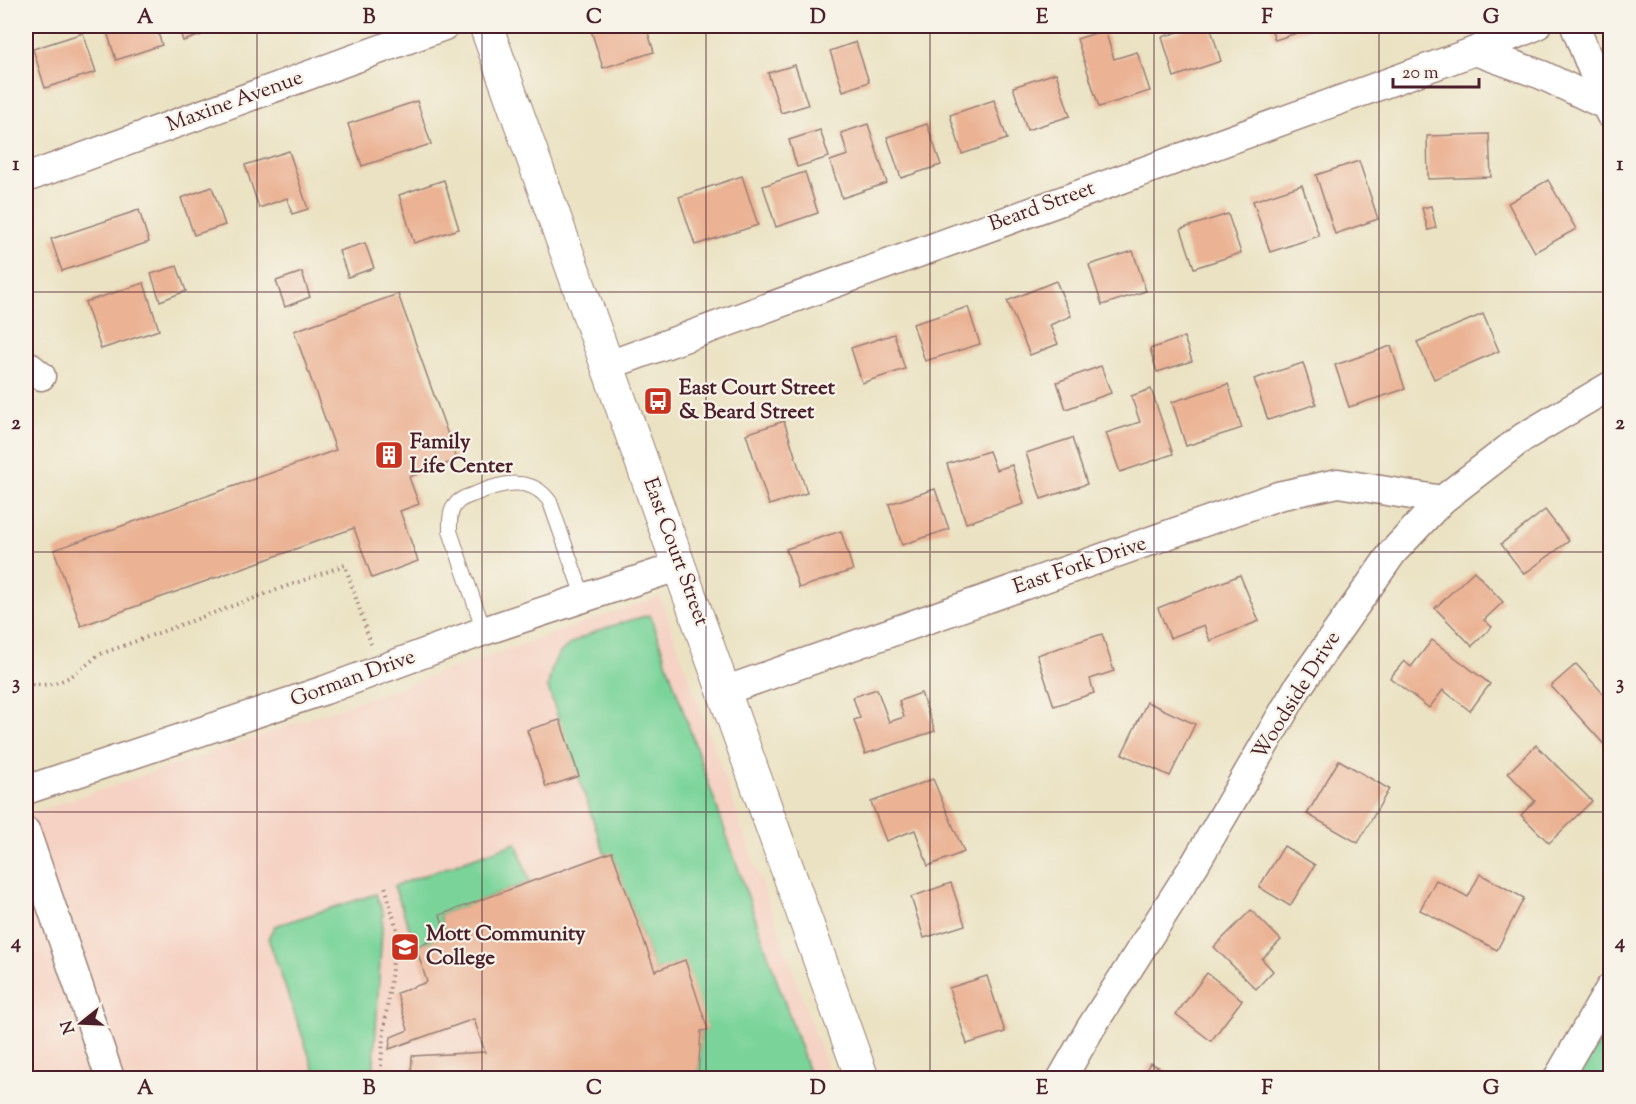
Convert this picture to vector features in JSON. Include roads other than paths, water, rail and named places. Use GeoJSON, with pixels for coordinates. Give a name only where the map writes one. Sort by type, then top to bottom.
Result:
{"type":"FeatureCollection","features":[{"type":"Feature","properties":{"kind":"main road","name":"East Court Street"},"geometry":{"type":"LineString","coordinates":[[486,26],[862,1078]]}},
{"type":"Feature","properties":{"kind":"street","name":"Maxine Avenue"},"geometry":{"type":"LineString","coordinates":[[26,178],[444,26]]}},
{"type":"Feature","properties":{"kind":"street","name":"Beard Street"},"geometry":{"type":"LineString","coordinates":[[609,365],[1475,51],[1536,26]]}},
{"type":"Feature","properties":{"kind":"street"},"geometry":{"type":"LineString","coordinates":[[1575,26],[1609,111]]}},
{"type":"Feature","properties":{"kind":"street"},"geometry":{"type":"LineString","coordinates":[[1475,51],[1542,75],[1609,111]]}},
{"type":"Feature","properties":{"kind":"street","name":"Woodside Drive"},"geometry":{"type":"LineString","coordinates":[[1062,1078],[1090,1029],[1195,864],[1298,687],[1393,552],[1442,500],[1522,438],[1611,386]]}},
{"type":"Feature","properties":{"kind":"street","name":"East Fork Drive"},"geometry":{"type":"LineString","coordinates":[[724,691],[1278,496],[1338,483],[1442,500]]}},
{"type":"Feature","properties":{"kind":"street","name":"Gorman Drive"},"geometry":{"type":"LineString","coordinates":[[26,790],[325,690],[484,631],[680,566]]}},
{"type":"Feature","properties":{"kind":"street"},"geometry":{"type":"LineString","coordinates":[[26,832],[110,1078]]}},
{"type":"Feature","properties":{"kind":"street"},"geometry":{"type":"LineString","coordinates":[[1558,1078],[1611,988]]}},
{"type":"Feature","properties":{"kind":"lane"},"geometry":{"type":"LineString","coordinates":[[484,631],[450,531],[453,506],[459,500],[484,490],[518,482],[531,486],[546,496],[584,599]]}},
{"type":"Feature","properties":{"kind":"place","name":"East Court Street & Beard Street"},"geometry":{"type":"Point","coordinates":[658,401]}},
{"type":"Feature","properties":{"kind":"place","name":"Family Life Center"},"geometry":{"type":"Point","coordinates":[389,455]}},
{"type":"Feature","properties":{"kind":"place","name":"Mott Community College"},"geometry":{"type":"Point","coordinates":[405,947]}}]}
